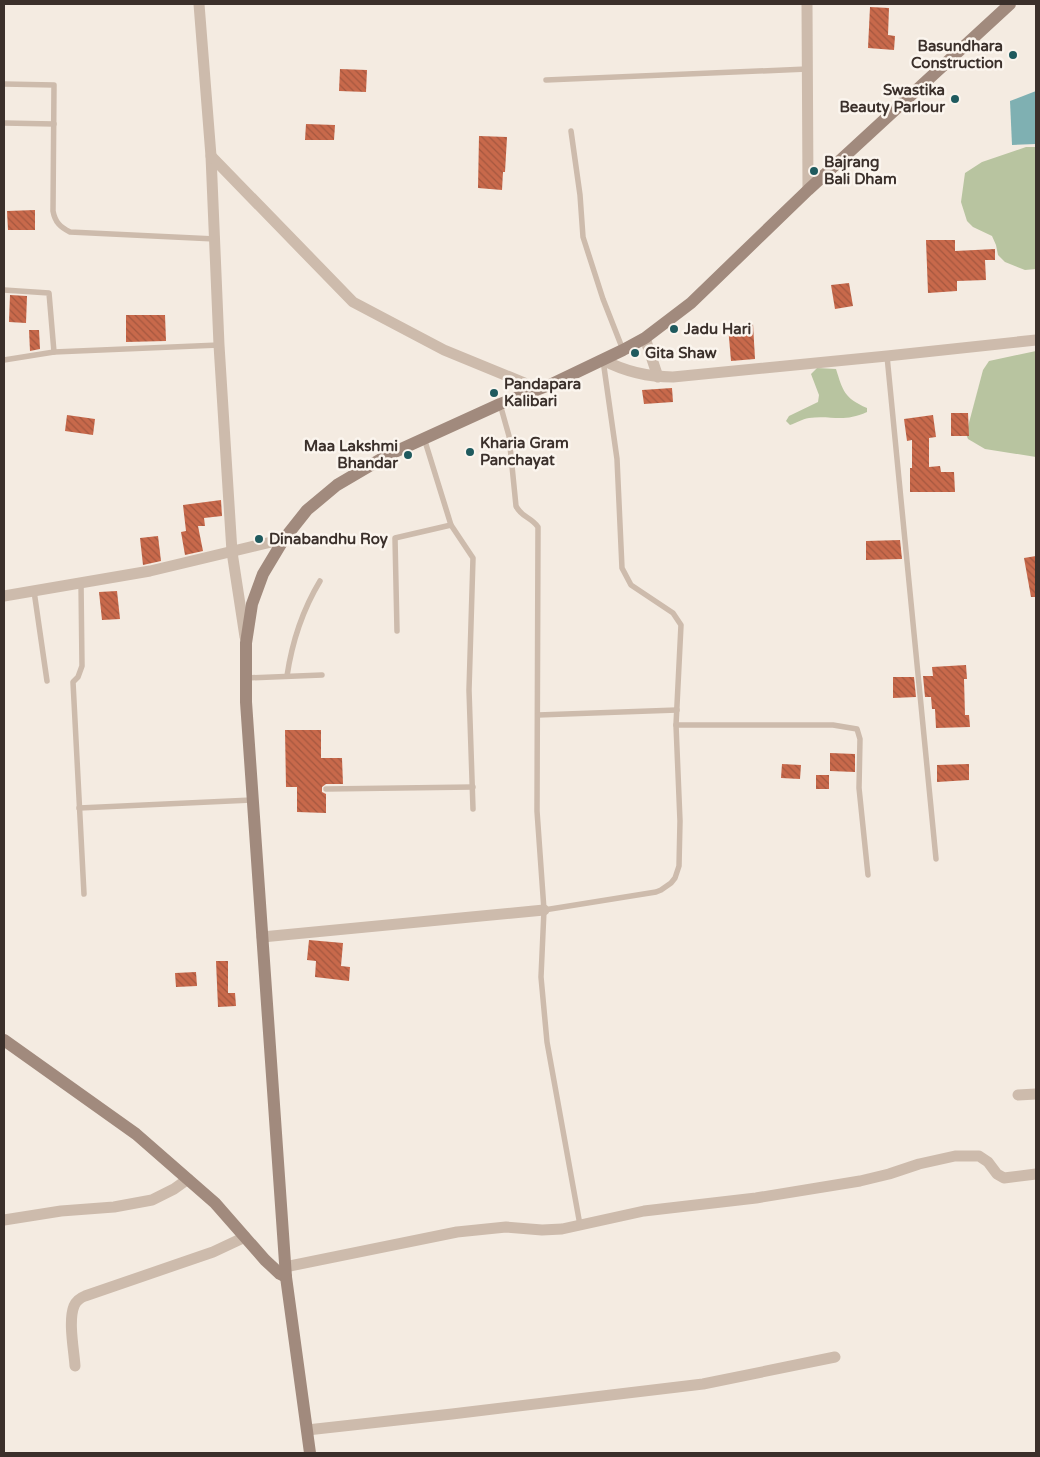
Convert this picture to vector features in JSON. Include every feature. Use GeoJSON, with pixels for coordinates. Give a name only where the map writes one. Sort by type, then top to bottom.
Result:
{"type":"FeatureCollection","features":[{"type":"Feature","properties":{"kind":"main road"},"geometry":{"type":"LineString","coordinates":[[310,1453],[286,1272],[252,800],[246,643],[252,604],[263,574],[284,539],[307,510],[337,485],[388,455],[424,438],[604,360],[645,338],[691,303],[808,190],[1010,4]]}},
{"type":"Feature","properties":{"kind":"main road"},"geometry":{"type":"LineString","coordinates":[[4,1040],[136,1134],[215,1203],[272,1268],[282,1276],[286,1272]]}},
{"type":"Feature","properties":{"kind":"street"},"geometry":{"type":"LineString","coordinates":[[199,4],[211,156],[219,345],[232,552],[246,643]]}},
{"type":"Feature","properties":{"kind":"street"},"geometry":{"type":"LineString","coordinates":[[807,4],[808,190]]}},
{"type":"Feature","properties":{"kind":"street"},"geometry":{"type":"LineString","coordinates":[[211,156],[353,302],[444,350],[538,389]]}},
{"type":"Feature","properties":{"kind":"street"},"geometry":{"type":"LineString","coordinates":[[645,338],[658,376]]}},
{"type":"Feature","properties":{"kind":"street"},"geometry":{"type":"LineString","coordinates":[[604,360],[626,370],[673,377],[1036,340]]}},
{"type":"Feature","properties":{"kind":"street"},"geometry":{"type":"LineString","coordinates":[[4,596],[150,571],[284,539]]}},
{"type":"Feature","properties":{"kind":"street"},"geometry":{"type":"LineString","coordinates":[[262,937],[544,910]]}},
{"type":"Feature","properties":{"kind":"street"},"geometry":{"type":"LineString","coordinates":[[1018,1095],[1036,1094]]}},
{"type":"Feature","properties":{"kind":"street"},"geometry":{"type":"LineString","coordinates":[[286,1272],[457,1232],[506,1227],[542,1230],[562,1229],[644,1211],[756,1198],[860,1181],[955,1156],[979,1156],[988,1162],[997,1174],[1004,1178],[1036,1174]]}},
{"type":"Feature","properties":{"kind":"street"},"geometry":{"type":"LineString","coordinates":[[4,1220],[61,1211],[114,1207],[152,1200],[174,1189],[188,1179]]}},
{"type":"Feature","properties":{"kind":"street"},"geometry":{"type":"LineString","coordinates":[[75,1366],[72,1314],[74,1305],[78,1300],[213,1252],[245,1237]]}},
{"type":"Feature","properties":{"kind":"street"},"geometry":{"type":"LineString","coordinates":[[307,1430],[703,1384],[835,1357]]}},
{"type":"Feature","properties":{"kind":"lane"},"geometry":{"type":"LineString","coordinates":[[546,80],[807,69]]}},
{"type":"Feature","properties":{"kind":"lane"},"geometry":{"type":"LineString","coordinates":[[4,84],[54,85],[52,212],[60,226],[70,232],[214,238]]}},
{"type":"Feature","properties":{"kind":"lane"},"geometry":{"type":"LineString","coordinates":[[4,123],[54,124]]}},
{"type":"Feature","properties":{"kind":"lane"},"geometry":{"type":"LineString","coordinates":[[571,131],[580,195],[582,236],[603,299],[623,350]]}},
{"type":"Feature","properties":{"kind":"lane"},"geometry":{"type":"LineString","coordinates":[[4,290],[49,293],[54,352]]}},
{"type":"Feature","properties":{"kind":"lane"},"geometry":{"type":"LineString","coordinates":[[4,360],[54,352],[219,345]]}},
{"type":"Feature","properties":{"kind":"lane"},"geometry":{"type":"LineString","coordinates":[[888,356],[936,859]]}},
{"type":"Feature","properties":{"kind":"lane"},"geometry":{"type":"LineString","coordinates":[[544,910],[656,892],[667,887],[675,878],[680,860],[676,725],[681,625],[673,614],[631,585],[622,568],[617,459],[604,360]]}},
{"type":"Feature","properties":{"kind":"lane"},"geometry":{"type":"LineString","coordinates":[[500,404],[509,436],[516,506],[523,516],[534,521],[538,527],[537,811],[544,910],[541,977],[547,1042],[580,1225]]}},
{"type":"Feature","properties":{"kind":"lane"},"geometry":{"type":"LineString","coordinates":[[424,438],[451,524],[473,558],[470,690],[473,809]]}},
{"type":"Feature","properties":{"kind":"lane"},"geometry":{"type":"LineString","coordinates":[[397,631],[395,538],[451,524]]}},
{"type":"Feature","properties":{"kind":"lane"},"geometry":{"type":"LineString","coordinates":[[287,676],[300,621],[320,581]]}},
{"type":"Feature","properties":{"kind":"lane"},"geometry":{"type":"LineString","coordinates":[[80,583],[82,666],[78,677],[73,682],[84,894]]}},
{"type":"Feature","properties":{"kind":"lane"},"geometry":{"type":"LineString","coordinates":[[34,591],[47,681]]}},
{"type":"Feature","properties":{"kind":"lane"},"geometry":{"type":"LineString","coordinates":[[246,678],[322,675]]}},
{"type":"Feature","properties":{"kind":"lane"},"geometry":{"type":"LineString","coordinates":[[538,715],[677,710]]}},
{"type":"Feature","properties":{"kind":"lane"},"geometry":{"type":"LineString","coordinates":[[676,725],[833,725],[857,729],[860,739],[859,788],[868,875]]}},
{"type":"Feature","properties":{"kind":"lane"},"geometry":{"type":"LineString","coordinates":[[326,789],[472,787]]}},
{"type":"Feature","properties":{"kind":"lane"},"geometry":{"type":"LineString","coordinates":[[79,808],[252,800]]}},
{"type":"Feature","properties":{"kind":"green space"},"geometry":{"type":"Polygon","coordinates":[[[1026,147],[1036,147],[1036,269],[1025,270],[1005,262],[998,255],[992,236],[973,227],[967,221],[961,202],[965,173],[982,162],[1026,147]]]}},
{"type":"Feature","properties":{"kind":"green space"},"geometry":{"type":"Polygon","coordinates":[[[1036,351],[1036,457],[985,449],[968,439],[966,434],[983,370],[989,361],[1036,351]]]}},
{"type":"Feature","properties":{"kind":"green space"},"geometry":{"type":"Polygon","coordinates":[[[817,368],[836,369],[846,393],[853,401],[867,408],[867,412],[844,418],[809,418],[790,425],[786,421],[789,416],[818,402],[819,395],[811,374],[817,368]]]}},
{"type":"Feature","properties":{"kind":"water"},"geometry":{"type":"Polygon","coordinates":[[[1036,91],[1036,144],[1012,145],[1010,101],[1036,91]]]}},
{"type":"Feature","properties":{"kind":"building"},"geometry":{"type":"Polygon","coordinates":[[[870,7],[889,8],[888,35],[895,36],[894,50],[868,48],[870,7]]]}},
{"type":"Feature","properties":{"kind":"building"},"geometry":{"type":"Polygon","coordinates":[[[340,69],[367,70],[366,92],[339,91],[340,69]]]}},
{"type":"Feature","properties":{"kind":"building"},"geometry":{"type":"Polygon","coordinates":[[[306,124],[335,125],[334,140],[305,140],[306,124]]]}},
{"type":"Feature","properties":{"kind":"building"},"geometry":{"type":"Polygon","coordinates":[[[479,136],[507,137],[502,190],[478,188],[479,136]]]}},
{"type":"Feature","properties":{"kind":"building"},"geometry":{"type":"Polygon","coordinates":[[[35,210],[35,230],[8,230],[7,211],[35,210]]]}},
{"type":"Feature","properties":{"kind":"building"},"geometry":{"type":"Polygon","coordinates":[[[926,240],[955,240],[955,251],[995,249],[995,260],[985,260],[986,280],[957,281],[957,291],[928,293],[926,240]]]}},
{"type":"Feature","properties":{"kind":"building"},"geometry":{"type":"Polygon","coordinates":[[[849,283],[853,306],[835,309],[831,285],[849,283]]]}},
{"type":"Feature","properties":{"kind":"building"},"geometry":{"type":"Polygon","coordinates":[[[10,295],[27,296],[26,323],[9,322],[10,295]]]}},
{"type":"Feature","properties":{"kind":"building"},"geometry":{"type":"Polygon","coordinates":[[[126,315],[165,315],[166,341],[126,342],[126,315]]]}},
{"type":"Feature","properties":{"kind":"building"},"geometry":{"type":"Polygon","coordinates":[[[753,324],[755,359],[731,361],[728,326],[753,324]]]}},
{"type":"Feature","properties":{"kind":"building"},"geometry":{"type":"Polygon","coordinates":[[[29,330],[39,330],[40,349],[30,351],[29,330]]]}},
{"type":"Feature","properties":{"kind":"building"},"geometry":{"type":"Polygon","coordinates":[[[672,388],[673,402],[644,404],[642,390],[672,388]]]}},
{"type":"Feature","properties":{"kind":"building"},"geometry":{"type":"Polygon","coordinates":[[[951,413],[968,413],[969,436],[951,436],[951,413]]]}},
{"type":"Feature","properties":{"kind":"building"},"geometry":{"type":"Polygon","coordinates":[[[67,415],[95,419],[93,435],[65,431],[67,415]]]}},
{"type":"Feature","properties":{"kind":"building"},"geometry":{"type":"Polygon","coordinates":[[[933,415],[936,437],[929,438],[929,467],[940,466],[941,472],[954,472],[955,492],[910,492],[912,440],[907,441],[904,419],[933,415]]]}},
{"type":"Feature","properties":{"kind":"building"},"geometry":{"type":"Polygon","coordinates":[[[221,500],[222,516],[204,518],[205,526],[198,526],[203,551],[185,555],[181,532],[186,531],[183,505],[221,500]]]}},
{"type":"Feature","properties":{"kind":"building"},"geometry":{"type":"Polygon","coordinates":[[[158,536],[161,561],[143,565],[140,538],[158,536]]]}},
{"type":"Feature","properties":{"kind":"building"},"geometry":{"type":"Polygon","coordinates":[[[900,540],[902,559],[866,560],[866,541],[900,540]]]}},
{"type":"Feature","properties":{"kind":"building"},"geometry":{"type":"Polygon","coordinates":[[[1036,556],[1036,597],[1031,597],[1024,558],[1036,556]]]}},
{"type":"Feature","properties":{"kind":"building"},"geometry":{"type":"Polygon","coordinates":[[[117,591],[120,619],[102,620],[99,592],[117,591]]]}},
{"type":"Feature","properties":{"kind":"building"},"geometry":{"type":"Polygon","coordinates":[[[966,665],[967,679],[964,679],[965,715],[969,715],[970,727],[936,728],[935,709],[932,709],[931,697],[925,697],[923,676],[933,676],[932,667],[966,665]]]}},
{"type":"Feature","properties":{"kind":"building"},"geometry":{"type":"Polygon","coordinates":[[[893,677],[914,677],[916,697],[893,698],[893,677]]]}},
{"type":"Feature","properties":{"kind":"building"},"geometry":{"type":"Polygon","coordinates":[[[285,730],[321,730],[321,758],[342,758],[343,784],[326,784],[322,787],[322,792],[326,794],[326,813],[297,812],[297,787],[286,787],[285,730]]]}},
{"type":"Feature","properties":{"kind":"building"},"geometry":{"type":"Polygon","coordinates":[[[830,753],[855,754],[855,772],[830,771],[830,753]]]}},
{"type":"Feature","properties":{"kind":"building"},"geometry":{"type":"Polygon","coordinates":[[[782,764],[801,765],[800,779],[781,778],[782,764]]]}},
{"type":"Feature","properties":{"kind":"building"},"geometry":{"type":"Polygon","coordinates":[[[969,764],[969,780],[937,782],[937,765],[969,764]]]}},
{"type":"Feature","properties":{"kind":"building"},"geometry":{"type":"Polygon","coordinates":[[[816,775],[829,775],[829,789],[816,789],[816,775]]]}},
{"type":"Feature","properties":{"kind":"building"},"geometry":{"type":"Polygon","coordinates":[[[309,940],[343,943],[341,966],[350,967],[349,981],[315,977],[316,961],[307,960],[309,940]]]}},
{"type":"Feature","properties":{"kind":"building"},"geometry":{"type":"Polygon","coordinates":[[[216,961],[228,961],[228,993],[235,993],[236,1006],[218,1007],[216,961]]]}},
{"type":"Feature","properties":{"kind":"building"},"geometry":{"type":"Polygon","coordinates":[[[196,972],[197,986],[176,987],[175,973],[196,972]]]}},
{"type":"Feature","properties":{"kind":"place","name":"Basundhara Construction"},"geometry":{"type":"Point","coordinates":[1013,55]}},
{"type":"Feature","properties":{"kind":"place","name":"Swastika Beauty Parlour"},"geometry":{"type":"Point","coordinates":[955,99]}},
{"type":"Feature","properties":{"kind":"place","name":"Bajrang Bali Dham"},"geometry":{"type":"Point","coordinates":[814,171]}},
{"type":"Feature","properties":{"kind":"place","name":"Jadu Hari"},"geometry":{"type":"Point","coordinates":[674,329]}},
{"type":"Feature","properties":{"kind":"place","name":"Gita Shaw"},"geometry":{"type":"Point","coordinates":[635,353]}},
{"type":"Feature","properties":{"kind":"place","name":"Pandapara Kalibari"},"geometry":{"type":"Point","coordinates":[494,393]}},
{"type":"Feature","properties":{"kind":"place","name":"Kharia Gram Panchayat"},"geometry":{"type":"Point","coordinates":[470,452]}},
{"type":"Feature","properties":{"kind":"place","name":"Maa Lakshmi Bhandar"},"geometry":{"type":"Point","coordinates":[408,455]}},
{"type":"Feature","properties":{"kind":"place","name":"Dinabandhu Roy"},"geometry":{"type":"Point","coordinates":[259,539]}}]}
